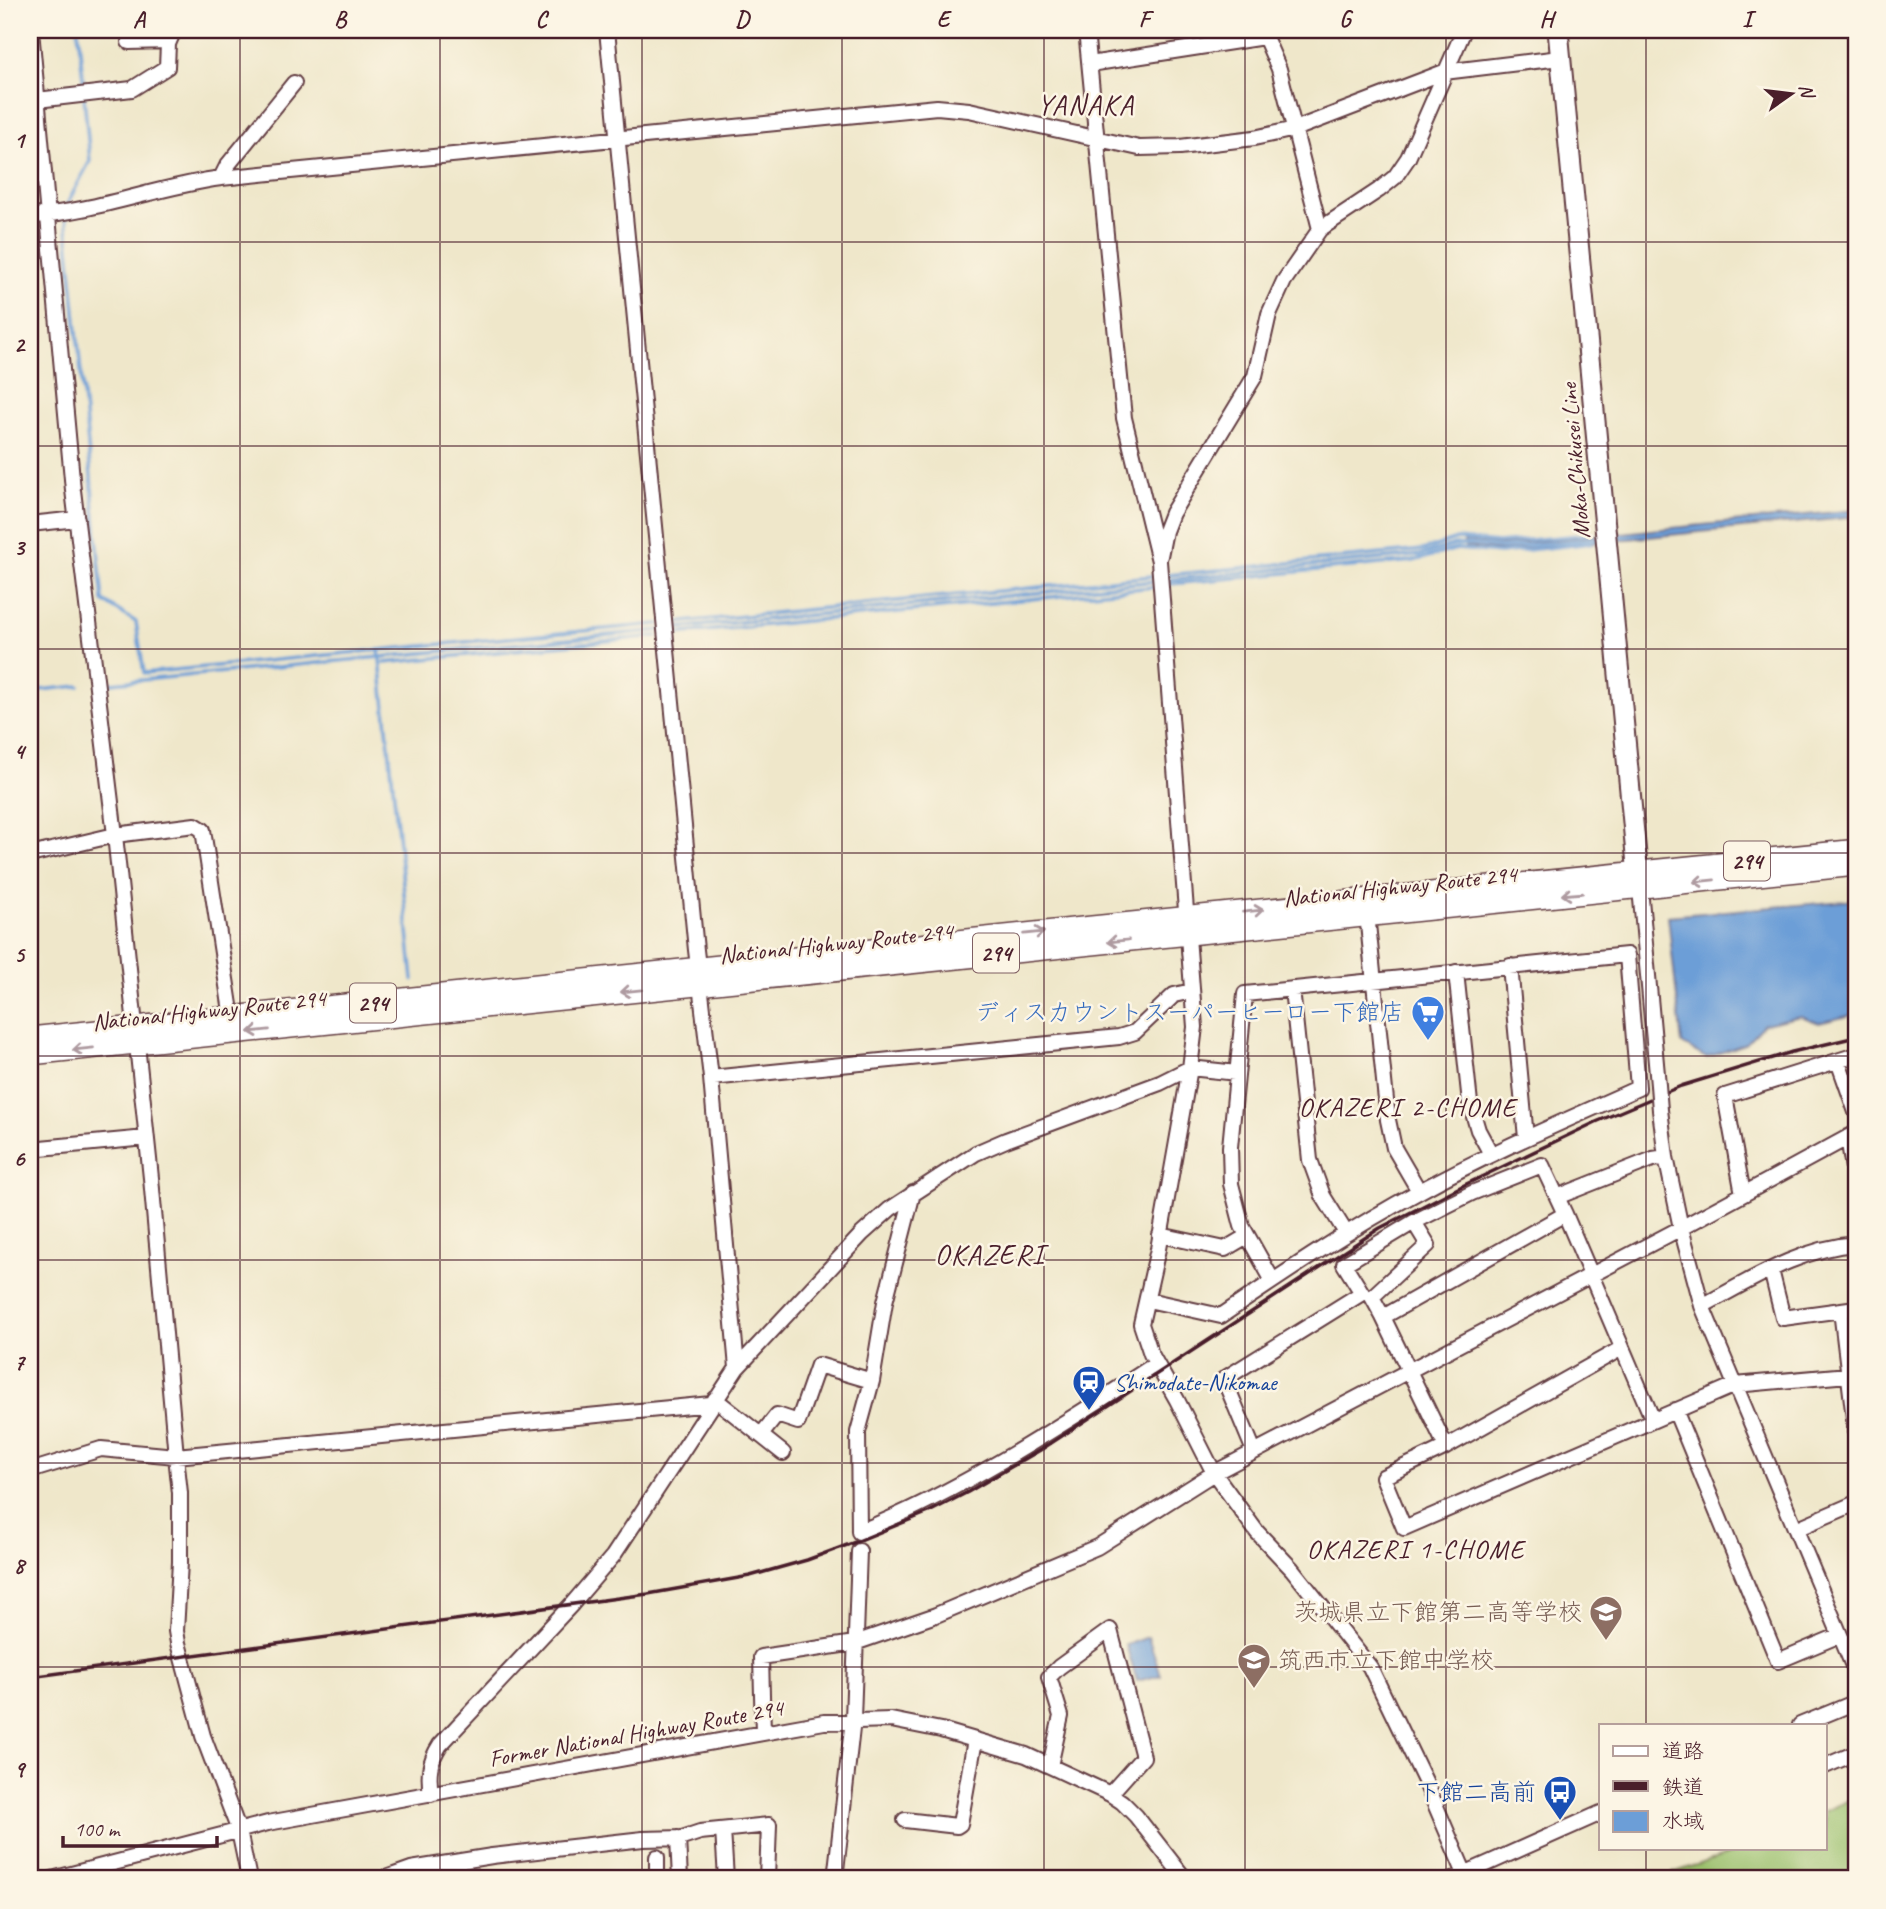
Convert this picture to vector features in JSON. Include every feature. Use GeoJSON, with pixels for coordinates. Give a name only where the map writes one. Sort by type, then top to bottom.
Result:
{"type":"FeatureCollection","features":[{"type":"Feature","properties":{"kind":"highway","name":"National Highway Route 294"},"geometry":{"type":"LineString","coordinates":[[1186,926],[1367,914],[1856,850]]}},
{"type":"Feature","properties":{"kind":"highway","name":"National Highway Route 294"},"geometry":{"type":"LineString","coordinates":[[30,1038],[136,1036],[1639,880],[1856,865]]}},
{"type":"Feature","properties":{"kind":"highway","name":"National Highway Route 294"},"geometry":{"type":"LineString","coordinates":[[30,1054],[232,1018],[698,976]]}},
{"type":"Feature","properties":{"kind":"main road","name":"Moka-Chikusei Line"},"geometry":{"type":"LineString","coordinates":[[1558,30],[1639,880]]}},
{"type":"Feature","properties":{"kind":"street"},"geometry":{"type":"LineString","coordinates":[[30,30],[37,100],[59,214],[77,519],[115,835],[177,1456],[180,1534],[176,1632],[203,1736],[239,1831],[249,1879]]}},
{"type":"Feature","properties":{"kind":"street"},"geometry":{"type":"LineString","coordinates":[[607,30],[698,976],[711,1078],[737,1368]]}},
{"type":"Feature","properties":{"kind":"street"},"geometry":{"type":"LineString","coordinates":[[1086,30],[1124,418],[1160,561],[1195,1027],[1160,1235],[1141,1324],[1156,1364],[1214,1473],[1257,1532],[1292,1569],[1370,1667],[1426,1783],[1459,1878],[1599,1814]]}},
{"type":"Feature","properties":{"kind":"street"},"geometry":{"type":"LineString","coordinates":[[1160,561],[1165,531],[1172,513],[1255,376],[1269,314],[1284,281],[1320,229],[1395,177],[1408,158],[1464,30]]}},
{"type":"Feature","properties":{"kind":"street"},"geometry":{"type":"LineString","coordinates":[[1090,64],[1263,33],[1279,69],[1320,229]]}},
{"type":"Feature","properties":{"kind":"street"},"geometry":{"type":"LineString","coordinates":[[37,100],[132,89],[167,67],[171,35],[129,43]]}},
{"type":"Feature","properties":{"kind":"street"},"geometry":{"type":"LineString","coordinates":[[30,216],[59,214],[188,183],[221,178],[937,107],[969,110],[1139,148],[1160,149],[1229,143],[1295,129],[1444,72],[1560,58]]}},
{"type":"Feature","properties":{"kind":"street"},"geometry":{"type":"LineString","coordinates":[[221,178],[227,166],[294,83]]}},
{"type":"Feature","properties":{"kind":"street"},"geometry":{"type":"LineString","coordinates":[[30,524],[77,519]]}},
{"type":"Feature","properties":{"kind":"street"},"geometry":{"type":"LineString","coordinates":[[30,855],[115,835],[195,825],[203,830],[232,1018]]}},
{"type":"Feature","properties":{"kind":"street"},"geometry":{"type":"LineString","coordinates":[[1639,880],[1666,1157],[1702,1306],[1856,1673]]}},
{"type":"Feature","properties":{"kind":"street"},"geometry":{"type":"LineString","coordinates":[[1367,914],[1391,1133],[1403,1166],[1419,1191]]}},
{"type":"Feature","properties":{"kind":"street"},"geometry":{"type":"LineString","coordinates":[[1148,1300],[1222,1316],[1346,1233],[1419,1191],[1491,1154],[1638,1088],[1626,948],[1510,967],[1245,994],[1229,1165],[1237,1209],[1247,1236],[1273,1281]]}},
{"type":"Feature","properties":{"kind":"street"},"geometry":{"type":"LineString","coordinates":[[1510,967],[1526,1138]]}},
{"type":"Feature","properties":{"kind":"street"},"geometry":{"type":"LineString","coordinates":[[1456,972],[1470,1103],[1478,1130],[1491,1154]]}},
{"type":"Feature","properties":{"kind":"street"},"geometry":{"type":"LineString","coordinates":[[1292,989],[1310,1160],[1323,1196],[1346,1233]]}},
{"type":"Feature","properties":{"kind":"street"},"geometry":{"type":"LineString","coordinates":[[711,1078],[1119,1037],[1135,1032],[1174,995],[1192,991]]}},
{"type":"Feature","properties":{"kind":"street"},"geometry":{"type":"LineString","coordinates":[[1743,1194],[1725,1096],[1856,1055]]}},
{"type":"Feature","properties":{"kind":"street"},"geometry":{"type":"LineString","coordinates":[[1838,1061],[1856,1112]]}},
{"type":"Feature","properties":{"kind":"street"},"geometry":{"type":"LineString","coordinates":[[431,1794],[428,1773],[431,1759],[440,1745],[613,1556],[737,1368],[862,1234],[890,1209],[976,1153],[1160,1083],[1190,1068],[1237,1073]]}},
{"type":"Feature","properties":{"kind":"street"},"geometry":{"type":"LineString","coordinates":[[762,1733],[761,1657],[855,1643],[936,1615],[1097,1547],[1254,1451],[1681,1228],[1852,1135],[1856,1177]]}},
{"type":"Feature","properties":{"kind":"street"},"geometry":{"type":"LineString","coordinates":[[30,1149],[146,1138]]}},
{"type":"Feature","properties":{"kind":"street"},"geometry":{"type":"LineString","coordinates":[[1557,1197],[1653,1159],[1666,1157]]}},
{"type":"Feature","properties":{"kind":"street"},"geometry":{"type":"LineString","coordinates":[[1446,1447],[1383,1317],[1344,1264],[1413,1222],[1472,1193],[1542,1165],[1653,1420]]}},
{"type":"Feature","properties":{"kind":"street"},"geometry":{"type":"LineString","coordinates":[[913,1194],[885,1302],[872,1381],[858,1432],[859,1532],[907,1513],[1042,1438],[1156,1364]]}},
{"type":"Feature","properties":{"kind":"street"},"geometry":{"type":"LineString","coordinates":[[1383,1317],[1565,1214]]}},
{"type":"Feature","properties":{"kind":"street"},"geometry":{"type":"LineString","coordinates":[[1254,1451],[1224,1380],[1367,1295],[1428,1245],[1413,1222]]}},
{"type":"Feature","properties":{"kind":"street"},"geometry":{"type":"LineString","coordinates":[[1160,1235],[1225,1249],[1247,1236]]}},
{"type":"Feature","properties":{"kind":"street"},"geometry":{"type":"LineString","coordinates":[[1702,1306],[1798,1256],[1856,1244]]}},
{"type":"Feature","properties":{"kind":"street"},"geometry":{"type":"LineString","coordinates":[[1771,1270],[1783,1318],[1849,1309],[1848,1375],[1856,1436]]}},
{"type":"Feature","properties":{"kind":"street"},"geometry":{"type":"LineString","coordinates":[[1622,1348],[1446,1447],[1383,1477],[1404,1528],[1735,1385],[1848,1375]]}},
{"type":"Feature","properties":{"kind":"street"},"geometry":{"type":"LineString","coordinates":[[761,1435],[777,1415],[798,1422],[818,1365],[872,1381]]}},
{"type":"Feature","properties":{"kind":"street"},"geometry":{"type":"LineString","coordinates":[[30,1471],[101,1449],[177,1456],[713,1401],[783,1453]]}},
{"type":"Feature","properties":{"kind":"street"},"geometry":{"type":"LineString","coordinates":[[1675,1410],[1777,1661],[1840,1635]]}},
{"type":"Feature","properties":{"kind":"street"},"geometry":{"type":"LineString","coordinates":[[1796,1529],[1856,1503]]}},
{"type":"Feature","properties":{"kind":"street"},"geometry":{"type":"LineString","coordinates":[[835,1879],[853,1719],[859,1551]]}},
{"type":"Feature","properties":{"kind":"street"},"geometry":{"type":"LineString","coordinates":[[1050,1766],[1060,1716],[1049,1677],[1110,1630],[1143,1758],[1110,1794]]}},
{"type":"Feature","properties":{"kind":"street"},"geometry":{"type":"LineString","coordinates":[[1802,1724],[1856,1702]]}},
{"type":"Feature","properties":{"kind":"street","name":"Former National Highway Route 294"},"geometry":{"type":"LineString","coordinates":[[52,1879],[100,1873],[268,1823],[762,1733],[853,1719],[891,1720],[941,1730],[1026,1755],[1110,1794],[1136,1816],[1185,1879]]}},
{"type":"Feature","properties":{"kind":"street"},"geometry":{"type":"LineString","coordinates":[[905,1819],[957,1826],[960,1824],[975,1740]]}},
{"type":"Feature","properties":{"kind":"street"},"geometry":{"type":"LineString","coordinates":[[1826,1766],[1856,1753]]}},
{"type":"Feature","properties":{"kind":"street"},"geometry":{"type":"LineString","coordinates":[[383,1879],[411,1869],[492,1856],[643,1839],[678,1838],[769,1825],[766,1879]]}},
{"type":"Feature","properties":{"kind":"street"},"geometry":{"type":"LineString","coordinates":[[723,1830],[726,1879]]}},
{"type":"Feature","properties":{"kind":"street"},"geometry":{"type":"LineString","coordinates":[[678,1838],[680,1879]]}},
{"type":"Feature","properties":{"kind":"street"},"geometry":{"type":"LineString","coordinates":[[657,1857],[657,1879]]}},
{"type":"Feature","properties":{"kind":"green space"},"geometry":{"type":"Polygon","coordinates":[[[1856,1797],[1856,1879],[1673,1879],[1673,1873],[1741,1850],[1826,1850],[1826,1811],[1856,1797]]]}},
{"type":"Feature","properties":{"kind":"water"},"geometry":{"type":"Polygon","coordinates":[[[1856,510],[1856,517],[1502,551],[1465,547],[1464,541],[1500,545],[1856,510]]]}},
{"type":"Feature","properties":{"kind":"water"},"geometry":{"type":"Polygon","coordinates":[[[1856,900],[1856,1014],[1819,1023],[1801,1016],[1764,1024],[1745,1044],[1706,1058],[1682,1044],[1668,916],[1856,900]]]}},
{"type":"Feature","properties":{"kind":"water"},"geometry":{"type":"Polygon","coordinates":[[[1148,1637],[1161,1675],[1137,1681],[1126,1645],[1148,1637]]]}},
{"type":"Feature","properties":{"kind":"waterway"},"geometry":{"type":"LineString","coordinates":[[78,30],[84,89]]}},
{"type":"Feature","properties":{"kind":"waterway"},"geometry":{"type":"LineString","coordinates":[[66,206],[90,161],[84,97]]}},
{"type":"Feature","properties":{"kind":"waterway"},"geometry":{"type":"LineString","coordinates":[[66,217],[103,601],[136,622],[144,673],[379,650],[413,980]]}},
{"type":"Feature","properties":{"kind":"waterway"},"geometry":{"type":"LineString","coordinates":[[1168,575],[1423,550],[1457,539],[1498,543],[1592,534]]}},
{"type":"Feature","properties":{"kind":"waterway"},"geometry":{"type":"LineString","coordinates":[[1169,584],[1413,561],[1457,549],[1500,553],[1591,543]]}},
{"type":"Feature","properties":{"kind":"waterway"},"geometry":{"type":"LineString","coordinates":[[1168,580],[1420,555],[1455,545],[1469,545]]}},
{"type":"Feature","properties":{"kind":"waterway"},"geometry":{"type":"LineString","coordinates":[[673,623],[1152,576]]}},
{"type":"Feature","properties":{"kind":"waterway"},"geometry":{"type":"LineString","coordinates":[[669,629],[1156,581]]}},
{"type":"Feature","properties":{"kind":"waterway"},"geometry":{"type":"LineString","coordinates":[[674,634],[1153,587]]}},
{"type":"Feature","properties":{"kind":"waterway"},"geometry":{"type":"LineString","coordinates":[[379,650],[659,624]]}},
{"type":"Feature","properties":{"kind":"waterway"},"geometry":{"type":"LineString","coordinates":[[111,683],[662,630]]}},
{"type":"Feature","properties":{"kind":"waterway"},"geometry":{"type":"LineString","coordinates":[[384,663],[657,636]]}},
{"type":"Feature","properties":{"kind":"waterway"},"geometry":{"type":"LineString","coordinates":[[30,691],[79,686]]}},
{"type":"Feature","properties":{"kind":"railway"},"geometry":{"type":"LineString","coordinates":[[30,1677],[648,1594],[750,1576],[807,1560],[929,1512],[968,1492],[1042,1449],[1380,1228],[1460,1187],[1596,1122],[1681,1086],[1792,1052],[1856,1037]]}},
{"type":"Feature","properties":{"kind":"place","name":"ディスカウントスーパーヒーロー下館店"},"geometry":{"type":"Point","coordinates":[1428,1042]}},
{"type":"Feature","properties":{"kind":"place","name":"Shimodate-Nikomae"},"geometry":{"type":"Point","coordinates":[1089,1412]}},
{"type":"Feature","properties":{"kind":"place","name":"茨城県立下館第二高等学校"},"geometry":{"type":"Point","coordinates":[1606,1642]}},
{"type":"Feature","properties":{"kind":"place","name":"筑西市立下館中学校"},"geometry":{"type":"Point","coordinates":[1254,1690]}},
{"type":"Feature","properties":{"kind":"place","name":"下館二高前"},"geometry":{"type":"Point","coordinates":[1560,1822]}},
{"type":"Feature","properties":{"kind":"district","name":"YANAKA"},"geometry":{"type":"Point","coordinates":[1086,104]}},
{"type":"Feature","properties":{"kind":"district","name":"OKAZERI 2-CHOME"},"geometry":{"type":"Point","coordinates":[1408,1107]}},
{"type":"Feature","properties":{"kind":"district","name":"OKAZERI"},"geometry":{"type":"Point","coordinates":[990,1254]}},
{"type":"Feature","properties":{"kind":"district","name":"OKAZERI 1-CHOME"},"geometry":{"type":"Point","coordinates":[1416,1549]}}]}
